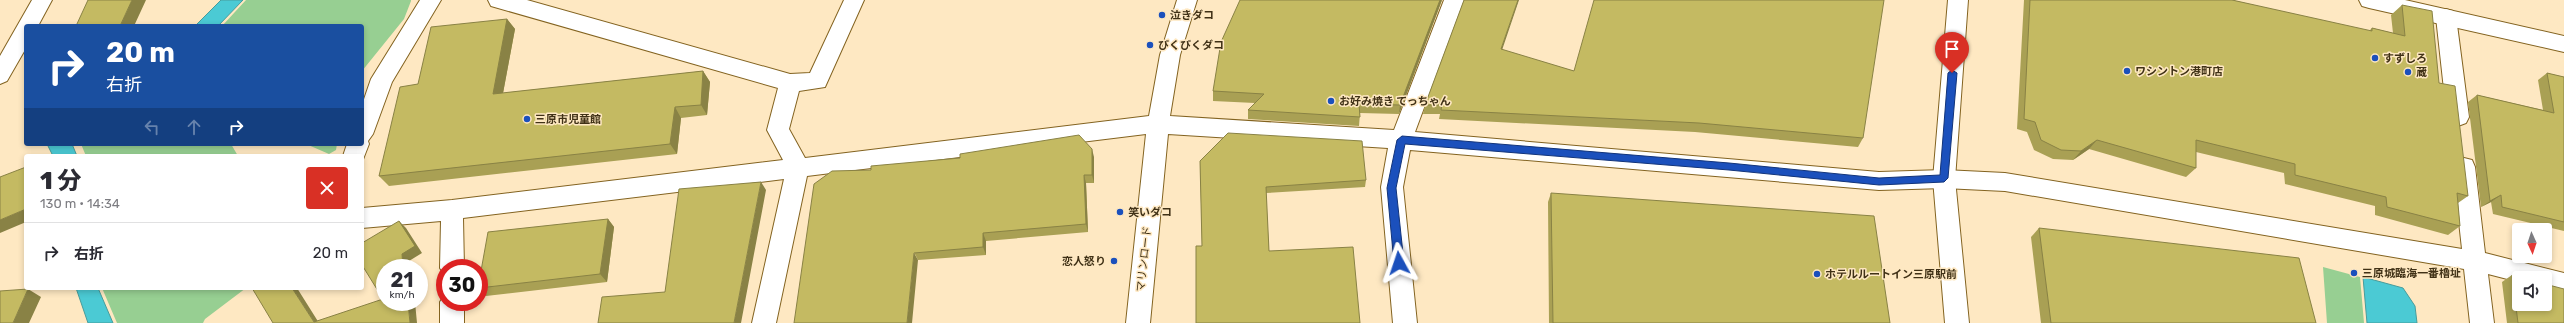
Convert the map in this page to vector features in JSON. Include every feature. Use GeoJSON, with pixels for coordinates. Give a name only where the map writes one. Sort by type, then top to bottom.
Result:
{"type":"FeatureCollection","features":[{"type":"Feature","properties":{"kind":"main road"},"geometry":{"type":"LineString","coordinates":[[29,24],[42,0]]}},
{"type":"Feature","properties":{"kind":"main road"},"geometry":{"type":"LineString","coordinates":[[364,128],[382,79],[431,0]]}},
{"type":"Feature","properties":{"kind":"main road"},"geometry":{"type":"LineString","coordinates":[[498,0],[790,83],[817,81],[854,0]]}},
{"type":"Feature","properties":{"kind":"main road","name":"マリンロード"},"geometry":{"type":"LineString","coordinates":[[1138,323],[1158,124],[1170,55],[1187,0]]}},
{"type":"Feature","properties":{"kind":"main road"},"geometry":{"type":"LineString","coordinates":[[1405,323],[1392,188],[1402,140],[1454,0]]}},
{"type":"Feature","properties":{"kind":"main road"},"geometry":{"type":"LineString","coordinates":[[1957,323],[1944,178],[1958,0]]}},
{"type":"Feature","properties":{"kind":"main road"},"geometry":{"type":"LineString","coordinates":[[2369,0],[2564,44]]}},
{"type":"Feature","properties":{"kind":"main road"},"geometry":{"type":"LineString","coordinates":[[2446,17],[2482,323]]}},
{"type":"Feature","properties":{"kind":"main road"},"geometry":{"type":"LineString","coordinates":[[0,75],[24,33]]}},
{"type":"Feature","properties":{"kind":"main road"},"geometry":{"type":"LineString","coordinates":[[764,323],[798,166],[778,130],[790,83]]}},
{"type":"Feature","properties":{"kind":"main road"},"geometry":{"type":"LineString","coordinates":[[364,218],[452,210],[798,166],[1158,124],[1402,140],[1729,167],[1879,182],[1944,178],[2005,182],[2475,261],[2516,271]]}},
{"type":"Feature","properties":{"kind":"main road"},"geometry":{"type":"LineString","coordinates":[[452,210],[452,259]]}},
{"type":"Feature","properties":{"kind":"main road"},"geometry":{"type":"LineString","coordinates":[[2552,280],[2564,283]]}},
{"type":"Feature","properties":{"kind":"main road"},"geometry":{"type":"LineString","coordinates":[[452,311],[452,323]]}},
{"type":"Feature","properties":{"kind":"green space"},"geometry":{"type":"Polygon","coordinates":[[[246,0],[411,0],[404,19],[364,69],[364,24],[224,24],[246,0]]]}},
{"type":"Feature","properties":{"kind":"green space"},"geometry":{"type":"Polygon","coordinates":[[[82,146],[232,146],[237,154],[85,154],[82,146]]]}},
{"type":"Feature","properties":{"kind":"green space"},"geometry":{"type":"Polygon","coordinates":[[[311,146],[337,146],[336,150],[329,154],[311,146]]]}},
{"type":"Feature","properties":{"kind":"green space"},"geometry":{"type":"Polygon","coordinates":[[[2323,267],[2360,277],[2364,323],[2327,323],[2323,267]]]}},
{"type":"Feature","properties":{"kind":"green space"},"geometry":{"type":"Polygon","coordinates":[[[103,290],[243,290],[205,319],[203,323],[117,323],[103,290]]]}},
{"type":"Feature","properties":{"kind":"water"},"geometry":{"type":"Polygon","coordinates":[[[221,0],[243,0],[220,24],[197,24],[221,0]]]}},
{"type":"Feature","properties":{"kind":"water"},"geometry":{"type":"Polygon","coordinates":[[[48,146],[73,146],[76,154],[52,154],[48,146]]]}},
{"type":"Feature","properties":{"kind":"water"},"geometry":{"type":"Polygon","coordinates":[[[2363,277],[2403,288],[2415,306],[2417,323],[2367,323],[2363,277]]]}},
{"type":"Feature","properties":{"kind":"water"},"geometry":{"type":"Polygon","coordinates":[[[77,290],[99,290],[113,323],[88,323],[77,290]]]}},
{"type":"Feature","properties":{"kind":"building"},"geometry":{"type":"Polygon","coordinates":[[[88,0],[132,0],[121,24],[77,24],[88,0]]]}},
{"type":"Feature","properties":{"kind":"building"},"geometry":{"type":"Polygon","coordinates":[[[1240,0],[1440,0],[1400,105],[1359,104],[1360,117],[1248,110],[1264,94],[1213,91],[1221,42],[1240,0]]]}},
{"type":"Feature","properties":{"kind":"building"},"geometry":{"type":"Polygon","coordinates":[[[1464,0],[1518,0],[1501,49],[1574,71],[1594,0],[1884,0],[1863,138],[1699,123],[1441,110],[1442,105],[1425,105],[1464,0]]]}},
{"type":"Feature","properties":{"kind":"building"},"geometry":{"type":"Polygon","coordinates":[[[2030,0],[2232,0],[2372,31],[2372,28],[2405,36],[2402,5],[2432,11],[2439,83],[2455,86],[2468,196],[2457,193],[2460,226],[2387,207],[2386,197],[2295,175],[2295,164],[2196,140],[2196,168],[2097,140],[2081,151],[2061,150],[2041,140],[2035,122],[2024,119],[2030,0]]]}},
{"type":"Feature","properties":{"kind":"building"},"geometry":{"type":"Polygon","coordinates":[[[507,19],[493,94],[703,71],[701,105],[675,107],[670,144],[379,176],[400,87],[418,84],[431,27],[507,19]]]}},
{"type":"Feature","properties":{"kind":"building"},"geometry":{"type":"Polygon","coordinates":[[[2547,73],[2564,77],[2564,222],[2502,207],[2501,195],[2490,201],[2477,95],[2554,113],[2547,73]]]}},
{"type":"Feature","properties":{"kind":"building"},"geometry":{"type":"Polygon","coordinates":[[[1228,133],[1362,141],[1366,180],[1266,187],[1269,251],[1353,247],[1360,323],[1196,323],[1196,246],[1202,246],[1200,161],[1228,133]]]}},
{"type":"Feature","properties":{"kind":"building"},"geometry":{"type":"Polygon","coordinates":[[[1079,135],[1092,149],[1092,175],[1084,175],[1086,224],[983,233],[983,247],[914,253],[907,323],[794,323],[814,184],[832,171],[871,170],[871,166],[960,158],[960,154],[1079,135]]]}},
{"type":"Feature","properties":{"kind":"building"},"geometry":{"type":"Polygon","coordinates":[[[24,168],[24,210],[0,220],[0,177],[24,168]]]}},
{"type":"Feature","properties":{"kind":"building"},"geometry":{"type":"Polygon","coordinates":[[[761,182],[734,323],[598,323],[602,297],[665,292],[679,189],[761,182]]]}},
{"type":"Feature","properties":{"kind":"building"},"geometry":{"type":"Polygon","coordinates":[[[1551,193],[1874,216],[1890,323],[1553,323],[1551,193]]]}},
{"type":"Feature","properties":{"kind":"building"},"geometry":{"type":"Polygon","coordinates":[[[608,219],[600,274],[488,287],[488,259],[483,259],[488,232],[608,219]]]}},
{"type":"Feature","properties":{"kind":"building"},"geometry":{"type":"Polygon","coordinates":[[[399,221],[415,246],[402,254],[402,259],[376,259],[376,288],[364,268],[364,242],[399,221]]]}},
{"type":"Feature","properties":{"kind":"building"},"geometry":{"type":"Polygon","coordinates":[[[2039,228],[2299,258],[2316,323],[2051,323],[2039,228]]]}},
{"type":"Feature","properties":{"kind":"building"},"geometry":{"type":"Polygon","coordinates":[[[2552,286],[2564,289],[2564,323],[2518,323],[2516,311],[2552,311],[2552,286]]]}},
{"type":"Feature","properties":{"kind":"building"},"geometry":{"type":"Polygon","coordinates":[[[28,290],[13,323],[0,323],[0,291],[28,290]]]}},
{"type":"Feature","properties":{"kind":"building"},"geometry":{"type":"Polygon","coordinates":[[[253,290],[293,290],[314,322],[376,301],[376,311],[409,311],[410,323],[273,323],[253,290]]]}},
{"type":"Feature","properties":{"kind":"place","name":"泣きダコ"},"geometry":{"type":"Point","coordinates":[1162,15]}},
{"type":"Feature","properties":{"kind":"place","name":"びくびくダコ"},"geometry":{"type":"Point","coordinates":[1150,45]}},
{"type":"Feature","properties":{"kind":"place","name":"すずしろ"},"geometry":{"type":"Point","coordinates":[2375,58]}},
{"type":"Feature","properties":{"kind":"place","name":"ワシントン港町店"},"geometry":{"type":"Point","coordinates":[2127,71]}},
{"type":"Feature","properties":{"kind":"place","name":"蔵"},"geometry":{"type":"Point","coordinates":[2408,72]}},
{"type":"Feature","properties":{"kind":"place","name":"お好み焼き てっちゃん"},"geometry":{"type":"Point","coordinates":[1331,101]}},
{"type":"Feature","properties":{"kind":"place","name":"三原市児童館"},"geometry":{"type":"Point","coordinates":[527,119]}},
{"type":"Feature","properties":{"kind":"place","name":"笑いダコ"},"geometry":{"type":"Point","coordinates":[1120,212]}},
{"type":"Feature","properties":{"kind":"place","name":"恋人怒り"},"geometry":{"type":"Point","coordinates":[1114,261]}},
{"type":"Feature","properties":{"kind":"place","name":"三原城臨海一番櫓址"},"geometry":{"type":"Point","coordinates":[2354,273]}},
{"type":"Feature","properties":{"kind":"place","name":"ホテルルートイン三原駅前"},"geometry":{"type":"Point","coordinates":[1817,274]}},
{"type":"Feature","properties":{"kind":"route"},"geometry":{"type":"LineString","coordinates":[[1399,263],[1392,188],[1402,140],[1729,167],[1879,182],[1944,178],[1952,73]]}}]}
